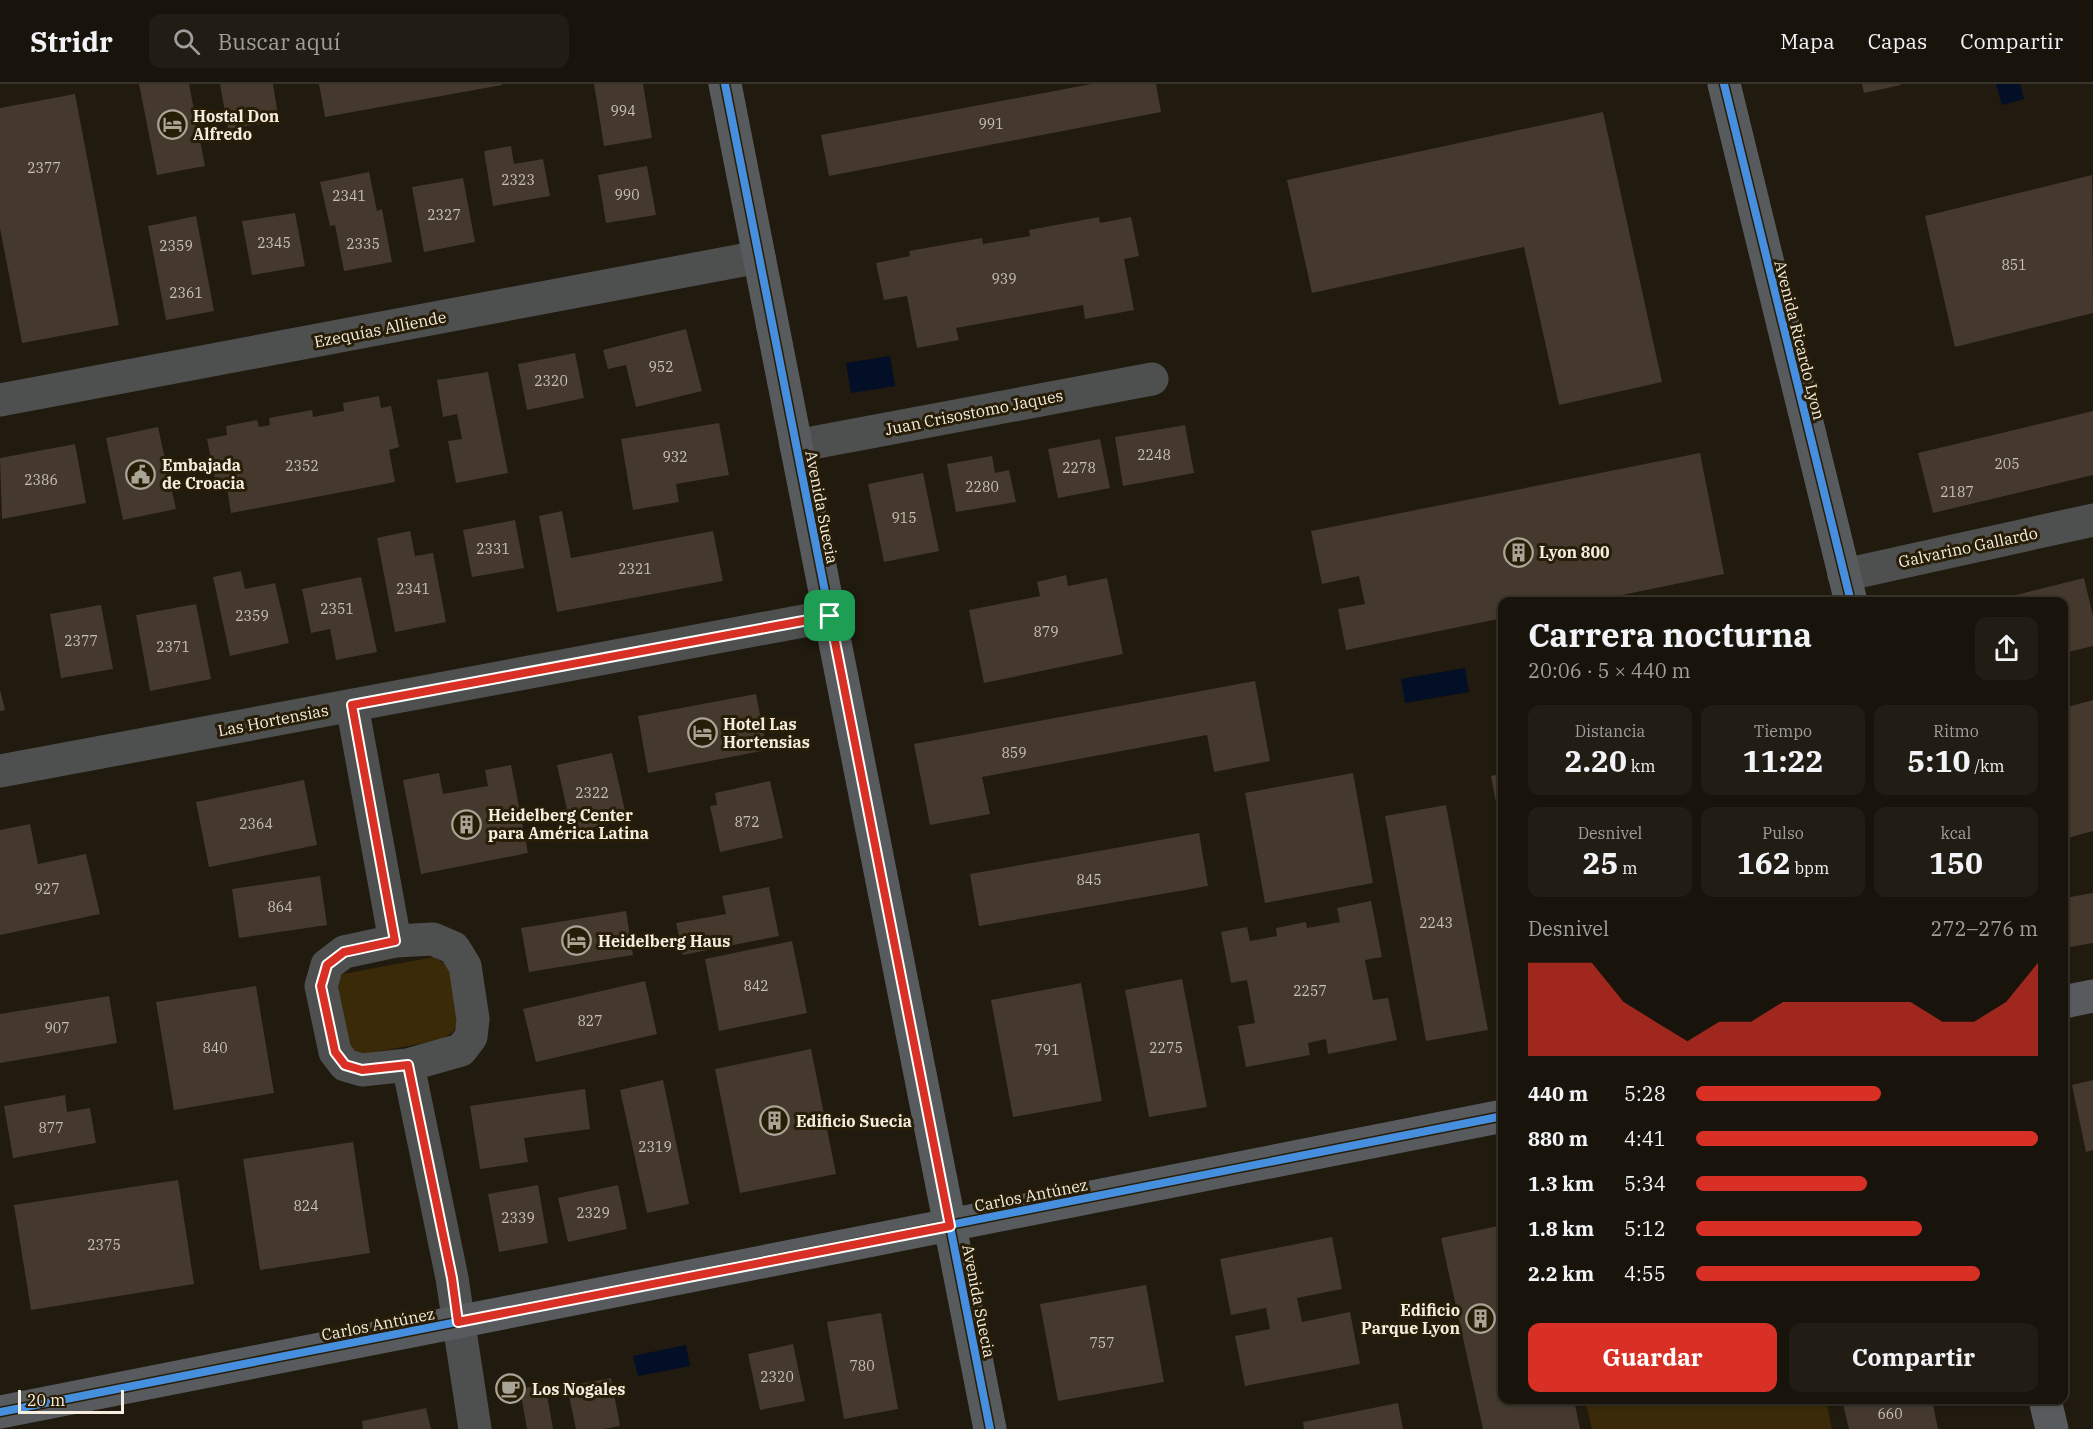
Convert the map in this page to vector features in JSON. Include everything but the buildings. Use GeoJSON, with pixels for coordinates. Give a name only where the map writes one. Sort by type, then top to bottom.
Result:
{"type":"FeatureCollection","features":[{"type":"Feature","properties":{"kind":"street","name":"Avenida Suecia"},"geometry":{"type":"LineString","coordinates":[[725,84],[990,1429]]}},
{"type":"Feature","properties":{"kind":"street","name":"Avenida Ricardo Lyon"},"geometry":{"type":"LineString","coordinates":[[1724,84],[1847,588]]}},
{"type":"Feature","properties":{"kind":"street","name":"Ezequías Alliende"},"geometry":{"type":"LineString","coordinates":[[0,400],[759,257]]}},
{"type":"Feature","properties":{"kind":"street","name":"Juan Crisostomo Jaques"},"geometry":{"type":"LineString","coordinates":[[796,446],[1152,379]]}},
{"type":"Feature","properties":{"kind":"street","name":"Galvarino Gallardo"},"geometry":{"type":"LineString","coordinates":[[1847,588],[2093,520]]}},
{"type":"Feature","properties":{"kind":"street","name":"Las Hortensias"},"geometry":{"type":"LineString","coordinates":[[0,771],[830,616]]}},
{"type":"Feature","properties":{"kind":"street"},"geometry":{"type":"LineString","coordinates":[[352,705],[395,941]]}},
{"type":"Feature","properties":{"kind":"street"},"geometry":{"type":"LineString","coordinates":[[433,939],[454,948],[465,966],[474,1019],[471,1037],[461,1050],[408,1065],[362,1070],[345,1065],[335,1052],[321,986],[327,965],[344,952],[395,941],[433,939]]}},
{"type":"Feature","properties":{"kind":"street"},"geometry":{"type":"LineString","coordinates":[[2068,1001],[2093,996]]}},
{"type":"Feature","properties":{"kind":"street"},"geometry":{"type":"LineString","coordinates":[[408,1065],[452,1278],[475,1429]]}},
{"type":"Feature","properties":{"kind":"street","name":"Carlos Antúnez"},"geometry":{"type":"LineString","coordinates":[[0,1412],[1498,1117]]}},
{"type":"Feature","properties":{"kind":"street"},"geometry":{"type":"LineString","coordinates":[[2046,1404],[2052,1429]]}},
{"type":"Feature","properties":{"kind":"shaded area"},"geometry":{"type":"Polygon","coordinates":[[[434,957],[451,968],[459,1019],[453,1032],[441,1040],[364,1054],[351,1049],[332,988],[343,974],[434,957]]]}},
{"type":"Feature","properties":{"kind":"shaded area"},"geometry":{"type":"Polygon","coordinates":[[[1586,1404],[1827,1404],[1832,1429],[1592,1429],[1586,1404]]]}},
{"type":"Feature","properties":{"kind":"water"},"geometry":{"type":"Polygon","coordinates":[[[1996,84],[2020,84],[2024,99],[2002,105],[1996,84]]]}},
{"type":"Feature","properties":{"kind":"water"},"geometry":{"type":"Polygon","coordinates":[[[890,356],[895,386],[851,393],[846,363],[890,356]]]}},
{"type":"Feature","properties":{"kind":"water"},"geometry":{"type":"Polygon","coordinates":[[[1465,668],[1469,692],[1405,703],[1401,679],[1465,668]]]}},
{"type":"Feature","properties":{"kind":"water"},"geometry":{"type":"Polygon","coordinates":[[[686,1345],[690,1366],[638,1376],[633,1356],[686,1345]]]}},
{"type":"Feature","properties":{"kind":"cycle path"},"geometry":{"type":"LineString","coordinates":[[725,84],[990,1429]]}},
{"type":"Feature","properties":{"kind":"cycle path"},"geometry":{"type":"LineString","coordinates":[[1724,84],[1850,597]]}},
{"type":"Feature","properties":{"kind":"cycle path"},"geometry":{"type":"LineString","coordinates":[[0,1412],[1498,1117]]}},
{"type":"Feature","properties":{"kind":"place","name":"Hostal Don Alfredo"},"geometry":{"type":"Point","coordinates":[172,125]}},
{"type":"Feature","properties":{"kind":"place","name":"Embajada de Croacia"},"geometry":{"type":"Point","coordinates":[141,474]}},
{"type":"Feature","properties":{"kind":"place","name":"Lyon 800"},"geometry":{"type":"Point","coordinates":[1518,552]}},
{"type":"Feature","properties":{"kind":"place","name":"Hotel Las Hortensias"},"geometry":{"type":"Point","coordinates":[702,733]}},
{"type":"Feature","properties":{"kind":"place","name":"Heidelberg Center para América Latina"},"geometry":{"type":"Point","coordinates":[467,824]}},
{"type":"Feature","properties":{"kind":"place","name":"Heidelberg Haus"},"geometry":{"type":"Point","coordinates":[577,941]}},
{"type":"Feature","properties":{"kind":"place","name":"Edificio Suecia"},"geometry":{"type":"Point","coordinates":[775,1121]}},
{"type":"Feature","properties":{"kind":"place","name":"Edificio Parque Lyon"},"geometry":{"type":"Point","coordinates":[1481,1319]}},
{"type":"Feature","properties":{"kind":"place","name":"Los Nogales"},"geometry":{"type":"Point","coordinates":[511,1389]}},
{"type":"Feature","properties":{"kind":"route"},"geometry":{"type":"LineString","coordinates":[[830,616],[950,1226],[458,1322],[452,1278],[408,1065],[362,1070],[345,1065],[335,1052],[321,986],[327,965],[344,952],[395,941],[352,705],[830,616]]}}]}
